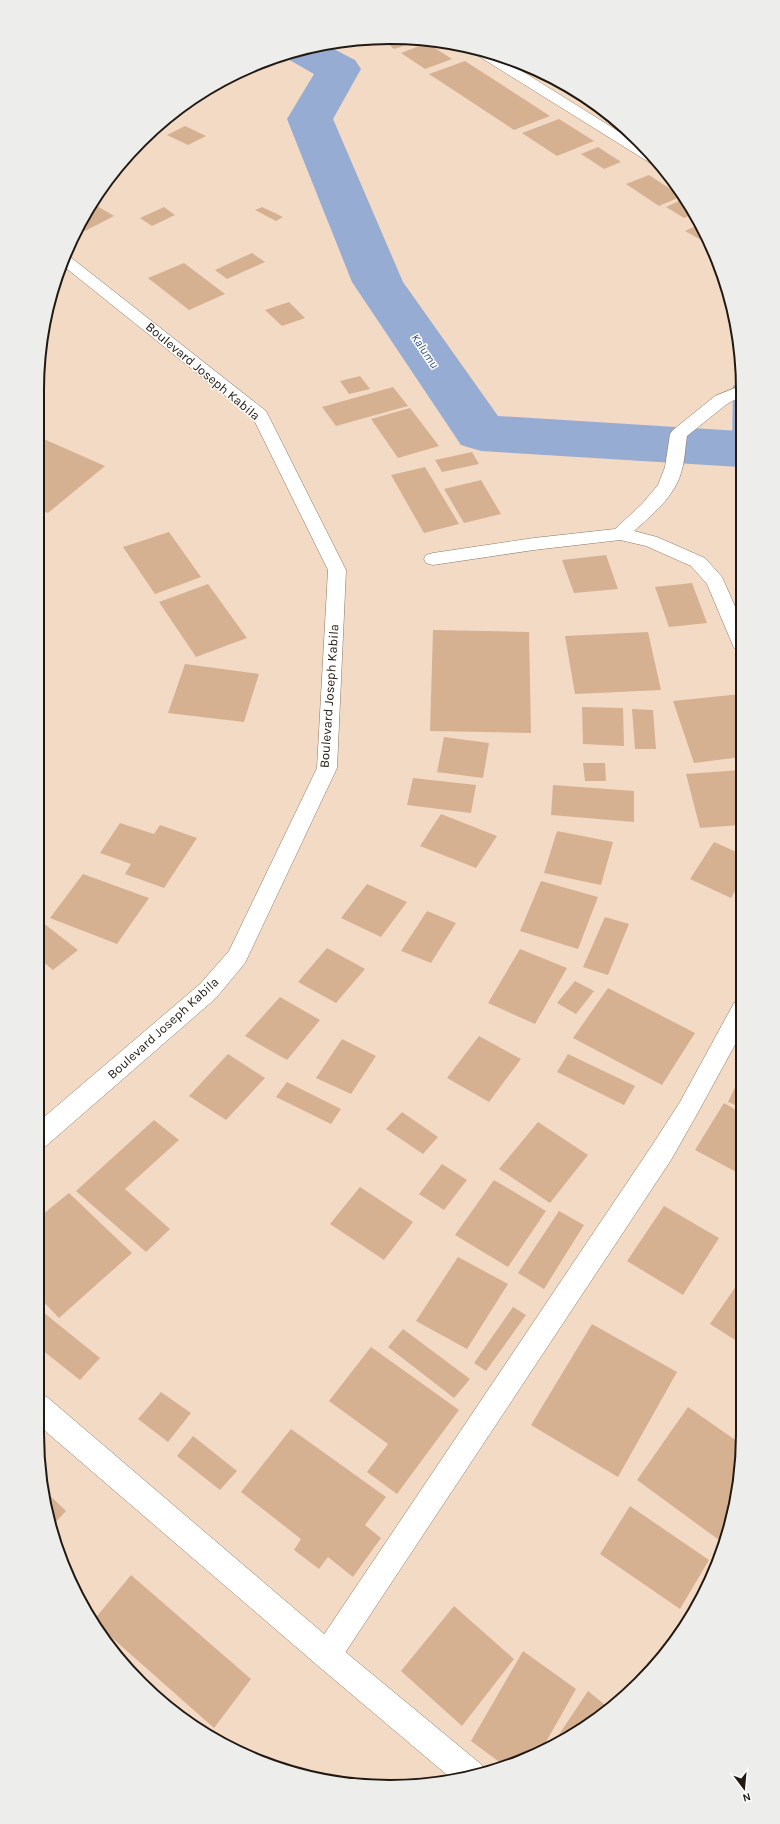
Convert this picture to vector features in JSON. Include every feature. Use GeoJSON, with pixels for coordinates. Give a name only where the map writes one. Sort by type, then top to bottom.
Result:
{"type":"FeatureCollection","features":[{"type":"Feature","properties":{"kind":"main road"},"geometry":{"type":"LineString","coordinates":[[493,60],[640,151]]}},
{"type":"Feature","properties":{"kind":"main road","name":"Boulevard Joseph Kabila"},"geometry":{"type":"LineString","coordinates":[[44,1132],[208,992],[237,957],[327,768],[337,570],[260,415],[68,262]]}},
{"type":"Feature","properties":{"kind":"main road"},"geometry":{"type":"LineString","coordinates":[[620,534],[656,501],[671,475],[679,434],[721,400],[736,393]]}},
{"type":"Feature","properties":{"kind":"main road"},"geometry":{"type":"LineString","coordinates":[[433,559],[534,544],[620,534],[651,541],[698,562],[715,580],[736,631]]}},
{"type":"Feature","properties":{"kind":"main road"},"geometry":{"type":"LineString","coordinates":[[327,1655],[662,1152],[688,1109],[736,1021]]}},
{"type":"Feature","properties":{"kind":"main road"},"geometry":{"type":"LineString","coordinates":[[44,1412],[327,1655],[465,1771]]}},
{"type":"Feature","properties":{"kind":"building"},"geometry":{"type":"Polygon","coordinates":[[[388,44],[408,45],[394,49],[388,44]]]}},
{"type":"Feature","properties":{"kind":"building"},"geometry":{"type":"Polygon","coordinates":[[[420,46],[433,47],[452,59],[425,69],[401,53],[420,46]]]}},
{"type":"Feature","properties":{"kind":"building"},"geometry":{"type":"Polygon","coordinates":[[[465,61],[550,116],[514,130],[429,74],[465,61]]]}},
{"type":"Feature","properties":{"kind":"building"},"geometry":{"type":"Polygon","coordinates":[[[559,119],[594,141],[557,156],[522,133],[559,119]]]}},
{"type":"Feature","properties":{"kind":"building"},"geometry":{"type":"Polygon","coordinates":[[[185,126],[206,136],[188,145],[167,135],[185,126]]]}},
{"type":"Feature","properties":{"kind":"building"},"geometry":{"type":"Polygon","coordinates":[[[598,147],[621,162],[604,169],[581,154],[598,147]]]}},
{"type":"Feature","properties":{"kind":"building"},"geometry":{"type":"Polygon","coordinates":[[[649,175],[673,191],[678,198],[659,206],[626,184],[649,175]]]}},
{"type":"Feature","properties":{"kind":"building"},"geometry":{"type":"Polygon","coordinates":[[[680,201],[689,216],[684,218],[666,207],[680,201]]]}},
{"type":"Feature","properties":{"kind":"building"},"geometry":{"type":"Polygon","coordinates":[[[97,206],[114,216],[85,231],[83,230],[97,206]]]}},
{"type":"Feature","properties":{"kind":"building"},"geometry":{"type":"Polygon","coordinates":[[[164,207],[175,215],[152,226],[140,218],[164,207]]]}},
{"type":"Feature","properties":{"kind":"building"},"geometry":{"type":"Polygon","coordinates":[[[262,207],[283,217],[276,221],[255,210],[262,207]]]}},
{"type":"Feature","properties":{"kind":"building"},"geometry":{"type":"Polygon","coordinates":[[[695,226],[702,240],[685,231],[695,226]]]}},
{"type":"Feature","properties":{"kind":"building"},"geometry":{"type":"Polygon","coordinates":[[[252,253],[265,262],[227,279],[215,270],[252,253]]]}},
{"type":"Feature","properties":{"kind":"building"},"geometry":{"type":"Polygon","coordinates":[[[184,263],[225,294],[189,310],[148,278],[184,263]]]}},
{"type":"Feature","properties":{"kind":"building"},"geometry":{"type":"Polygon","coordinates":[[[289,302],[305,318],[282,326],[265,310],[289,302]]]}},
{"type":"Feature","properties":{"kind":"building"},"geometry":{"type":"Polygon","coordinates":[[[360,376],[370,389],[349,394],[340,381],[360,376]]]}},
{"type":"Feature","properties":{"kind":"building"},"geometry":{"type":"Polygon","coordinates":[[[393,387],[408,406],[336,426],[322,407],[393,387]]]}},
{"type":"Feature","properties":{"kind":"building"},"geometry":{"type":"Polygon","coordinates":[[[410,408],[439,446],[398,458],[371,419],[410,408]]]}},
{"type":"Feature","properties":{"kind":"building"},"geometry":{"type":"Polygon","coordinates":[[[44,439],[105,466],[48,513],[44,511],[44,439]]]}},
{"type":"Feature","properties":{"kind":"building"},"geometry":{"type":"Polygon","coordinates":[[[472,452],[479,464],[442,472],[435,460],[472,452]]]}},
{"type":"Feature","properties":{"kind":"building"},"geometry":{"type":"Polygon","coordinates":[[[425,467],[459,524],[424,533],[391,475],[425,467]]]}},
{"type":"Feature","properties":{"kind":"building"},"geometry":{"type":"Polygon","coordinates":[[[481,480],[501,514],[464,523],[444,489],[481,480]]]}},
{"type":"Feature","properties":{"kind":"building"},"geometry":{"type":"Polygon","coordinates":[[[169,532],[201,577],[155,594],[123,547],[169,532]]]}},
{"type":"Feature","properties":{"kind":"building"},"geometry":{"type":"Polygon","coordinates":[[[606,555],[618,589],[574,593],[562,560],[606,555]]]}},
{"type":"Feature","properties":{"kind":"building"},"geometry":{"type":"Polygon","coordinates":[[[692,583],[707,623],[669,627],[655,587],[692,583]]]}},
{"type":"Feature","properties":{"kind":"building"},"geometry":{"type":"Polygon","coordinates":[[[208,584],[247,638],[196,657],[159,602],[208,584]]]}},
{"type":"Feature","properties":{"kind":"building"},"geometry":{"type":"Polygon","coordinates":[[[433,630],[529,632],[531,733],[430,731],[433,630]]]}},
{"type":"Feature","properties":{"kind":"building"},"geometry":{"type":"Polygon","coordinates":[[[648,632],[661,690],[575,694],[565,636],[648,632]]]}},
{"type":"Feature","properties":{"kind":"building"},"geometry":{"type":"Polygon","coordinates":[[[185,664],[259,674],[244,722],[168,713],[185,664]]]}},
{"type":"Feature","properties":{"kind":"building"},"geometry":{"type":"Polygon","coordinates":[[[736,695],[736,758],[694,763],[673,701],[736,695]]]}},
{"type":"Feature","properties":{"kind":"building"},"geometry":{"type":"Polygon","coordinates":[[[582,707],[623,708],[624,746],[583,744],[582,707]]]}},
{"type":"Feature","properties":{"kind":"building"},"geometry":{"type":"Polygon","coordinates":[[[632,709],[653,710],[656,749],[635,749],[632,709]]]}},
{"type":"Feature","properties":{"kind":"building"},"geometry":{"type":"Polygon","coordinates":[[[444,737],[489,743],[483,778],[437,772],[444,737]]]}},
{"type":"Feature","properties":{"kind":"building"},"geometry":{"type":"Polygon","coordinates":[[[583,763],[605,763],[606,781],[585,781],[583,763]]]}},
{"type":"Feature","properties":{"kind":"building"},"geometry":{"type":"Polygon","coordinates":[[[736,770],[736,825],[700,828],[686,774],[736,770]]]}},
{"type":"Feature","properties":{"kind":"building"},"geometry":{"type":"Polygon","coordinates":[[[413,778],[476,785],[471,813],[407,805],[413,778]]]}},
{"type":"Feature","properties":{"kind":"building"},"geometry":{"type":"Polygon","coordinates":[[[553,785],[634,791],[634,822],[551,815],[553,785]]]}},
{"type":"Feature","properties":{"kind":"building"},"geometry":{"type":"Polygon","coordinates":[[[441,814],[497,836],[476,868],[420,846],[441,814]]]}},
{"type":"Feature","properties":{"kind":"building"},"geometry":{"type":"Polygon","coordinates":[[[120,823],[154,834],[160,825],[197,838],[164,888],[125,874],[131,864],[100,853],[120,823]]]}},
{"type":"Feature","properties":{"kind":"building"},"geometry":{"type":"Polygon","coordinates":[[[557,831],[613,842],[601,885],[544,873],[557,831]]]}},
{"type":"Feature","properties":{"kind":"building"},"geometry":{"type":"Polygon","coordinates":[[[714,842],[736,852],[736,890],[731,898],[690,879],[714,842]]]}},
{"type":"Feature","properties":{"kind":"building"},"geometry":{"type":"Polygon","coordinates":[[[83,874],[149,898],[117,944],[50,918],[83,874]]]}},
{"type":"Feature","properties":{"kind":"building"},"geometry":{"type":"Polygon","coordinates":[[[541,881],[598,897],[578,949],[520,931],[541,881]]]}},
{"type":"Feature","properties":{"kind":"building"},"geometry":{"type":"Polygon","coordinates":[[[367,884],[407,902],[381,937],[341,918],[367,884]]]}},
{"type":"Feature","properties":{"kind":"building"},"geometry":{"type":"Polygon","coordinates":[[[427,911],[456,923],[431,963],[401,951],[427,911]]]}},
{"type":"Feature","properties":{"kind":"building"},"geometry":{"type":"Polygon","coordinates":[[[605,917],[629,924],[608,975],[583,967],[605,917]]]}},
{"type":"Feature","properties":{"kind":"building"},"geometry":{"type":"Polygon","coordinates":[[[44,924],[78,950],[53,970],[44,963],[44,924]]]}},
{"type":"Feature","properties":{"kind":"building"},"geometry":{"type":"Polygon","coordinates":[[[327,948],[365,969],[336,1003],[298,982],[327,948]]]}},
{"type":"Feature","properties":{"kind":"building"},"geometry":{"type":"Polygon","coordinates":[[[520,949],[567,968],[535,1024],[488,1003],[520,949]]]}},
{"type":"Feature","properties":{"kind":"building"},"geometry":{"type":"Polygon","coordinates":[[[575,981],[594,991],[576,1014],[557,1003],[575,981]]]}},
{"type":"Feature","properties":{"kind":"building"},"geometry":{"type":"Polygon","coordinates":[[[608,988],[695,1033],[662,1085],[573,1038],[608,988]]]}},
{"type":"Feature","properties":{"kind":"building"},"geometry":{"type":"Polygon","coordinates":[[[280,997],[320,1020],[287,1060],[245,1036],[280,997]]]}},
{"type":"Feature","properties":{"kind":"building"},"geometry":{"type":"Polygon","coordinates":[[[479,1036],[521,1059],[489,1102],[447,1078],[479,1036]]]}},
{"type":"Feature","properties":{"kind":"building"},"geometry":{"type":"Polygon","coordinates":[[[342,1039],[376,1056],[351,1094],[316,1078],[342,1039]]]}},
{"type":"Feature","properties":{"kind":"building"},"geometry":{"type":"Polygon","coordinates":[[[228,1054],[265,1078],[226,1120],[189,1096],[228,1054]]]}},
{"type":"Feature","properties":{"kind":"building"},"geometry":{"type":"Polygon","coordinates":[[[568,1054],[635,1086],[624,1105],[557,1072],[568,1054]]]}},
{"type":"Feature","properties":{"kind":"building"},"geometry":{"type":"Polygon","coordinates":[[[287,1082],[341,1109],[331,1124],[276,1097],[287,1082]]]}},
{"type":"Feature","properties":{"kind":"building"},"geometry":{"type":"Polygon","coordinates":[[[736,1085],[736,1105],[728,1102],[736,1085]]]}},
{"type":"Feature","properties":{"kind":"building"},"geometry":{"type":"Polygon","coordinates":[[[724,1103],[736,1110],[736,1172],[695,1150],[724,1103]]]}},
{"type":"Feature","properties":{"kind":"building"},"geometry":{"type":"Polygon","coordinates":[[[402,1112],[438,1137],[423,1154],[386,1129],[402,1112]]]}},
{"type":"Feature","properties":{"kind":"building"},"geometry":{"type":"Polygon","coordinates":[[[154,1120],[179,1140],[125,1189],[170,1229],[146,1252],[76,1191],[154,1120]]]}},
{"type":"Feature","properties":{"kind":"building"},"geometry":{"type":"Polygon","coordinates":[[[538,1122],[588,1155],[550,1203],[499,1169],[538,1122]]]}},
{"type":"Feature","properties":{"kind":"building"},"geometry":{"type":"Polygon","coordinates":[[[442,1164],[467,1180],[444,1210],[419,1194],[442,1164]]]}},
{"type":"Feature","properties":{"kind":"building"},"geometry":{"type":"Polygon","coordinates":[[[494,1180],[546,1211],[508,1267],[455,1235],[494,1180]]]}},
{"type":"Feature","properties":{"kind":"building"},"geometry":{"type":"Polygon","coordinates":[[[360,1187],[413,1222],[384,1260],[330,1224],[360,1187]]]}},
{"type":"Feature","properties":{"kind":"building"},"geometry":{"type":"Polygon","coordinates":[[[69,1193],[132,1253],[59,1318],[44,1302],[44,1213],[69,1193]]]}},
{"type":"Feature","properties":{"kind":"building"},"geometry":{"type":"Polygon","coordinates":[[[664,1206],[719,1238],[683,1295],[627,1261],[664,1206]]]}},
{"type":"Feature","properties":{"kind":"building"},"geometry":{"type":"Polygon","coordinates":[[[559,1211],[584,1225],[544,1289],[518,1273],[559,1211]]]}},
{"type":"Feature","properties":{"kind":"building"},"geometry":{"type":"Polygon","coordinates":[[[458,1257],[508,1284],[467,1349],[416,1321],[458,1257]]]}},
{"type":"Feature","properties":{"kind":"building"},"geometry":{"type":"Polygon","coordinates":[[[736,1286],[736,1341],[710,1324],[736,1286]]]}},
{"type":"Feature","properties":{"kind":"building"},"geometry":{"type":"Polygon","coordinates":[[[513,1307],[526,1315],[486,1371],[474,1363],[513,1307]]]}},
{"type":"Feature","properties":{"kind":"building"},"geometry":{"type":"Polygon","coordinates":[[[44,1313],[100,1358],[80,1380],[44,1352],[44,1313]]]}},
{"type":"Feature","properties":{"kind":"building"},"geometry":{"type":"Polygon","coordinates":[[[592,1324],[677,1372],[618,1477],[531,1425],[592,1324]]]}},
{"type":"Feature","properties":{"kind":"building"},"geometry":{"type":"Polygon","coordinates":[[[403,1329],[470,1379],[454,1398],[388,1347],[403,1329]]]}},
{"type":"Feature","properties":{"kind":"building"},"geometry":{"type":"Polygon","coordinates":[[[371,1347],[459,1410],[397,1494],[367,1472],[388,1444],[329,1401],[371,1347]]]}},
{"type":"Feature","properties":{"kind":"building"},"geometry":{"type":"Polygon","coordinates":[[[161,1392],[191,1413],[168,1442],[138,1419],[161,1392]]]}},
{"type":"Feature","properties":{"kind":"building"},"geometry":{"type":"Polygon","coordinates":[[[688,1407],[736,1440],[733,1479],[719,1540],[637,1480],[688,1407]]]}},
{"type":"Feature","properties":{"kind":"building"},"geometry":{"type":"Polygon","coordinates":[[[291,1429],[386,1497],[365,1525],[381,1538],[353,1577],[328,1557],[319,1569],[294,1550],[301,1539],[241,1492],[291,1429]]]}},
{"type":"Feature","properties":{"kind":"building"},"geometry":{"type":"Polygon","coordinates":[[[193,1436],[237,1471],[220,1490],[177,1456],[193,1436]]]}},
{"type":"Feature","properties":{"kind":"building"},"geometry":{"type":"Polygon","coordinates":[[[50,1496],[66,1511],[56,1522],[50,1496]]]}},
{"type":"Feature","properties":{"kind":"building"},"geometry":{"type":"Polygon","coordinates":[[[630,1506],[709,1560],[680,1609],[600,1554],[630,1506]]]}},
{"type":"Feature","properties":{"kind":"building"},"geometry":{"type":"Polygon","coordinates":[[[131,1575],[251,1679],[214,1728],[107,1633],[96,1617],[131,1575]]]}},
{"type":"Feature","properties":{"kind":"building"},"geometry":{"type":"Polygon","coordinates":[[[454,1606],[514,1659],[462,1726],[401,1671],[454,1606]]]}},
{"type":"Feature","properties":{"kind":"building"},"geometry":{"type":"Polygon","coordinates":[[[523,1651],[576,1689],[546,1743],[543,1744],[500,1762],[471,1741],[523,1651]]]}},
{"type":"Feature","properties":{"kind":"building"},"geometry":{"type":"Polygon","coordinates":[[[588,1691],[605,1705],[582,1722],[558,1737],[588,1691]]]}},
{"type":"Feature","properties":{"kind":"waterway","name":"Kalumu"},"geometry":{"type":"LineString","coordinates":[[310,54],[339,69],[310,119],[378,282],[481,433],[736,449]]}}]}
